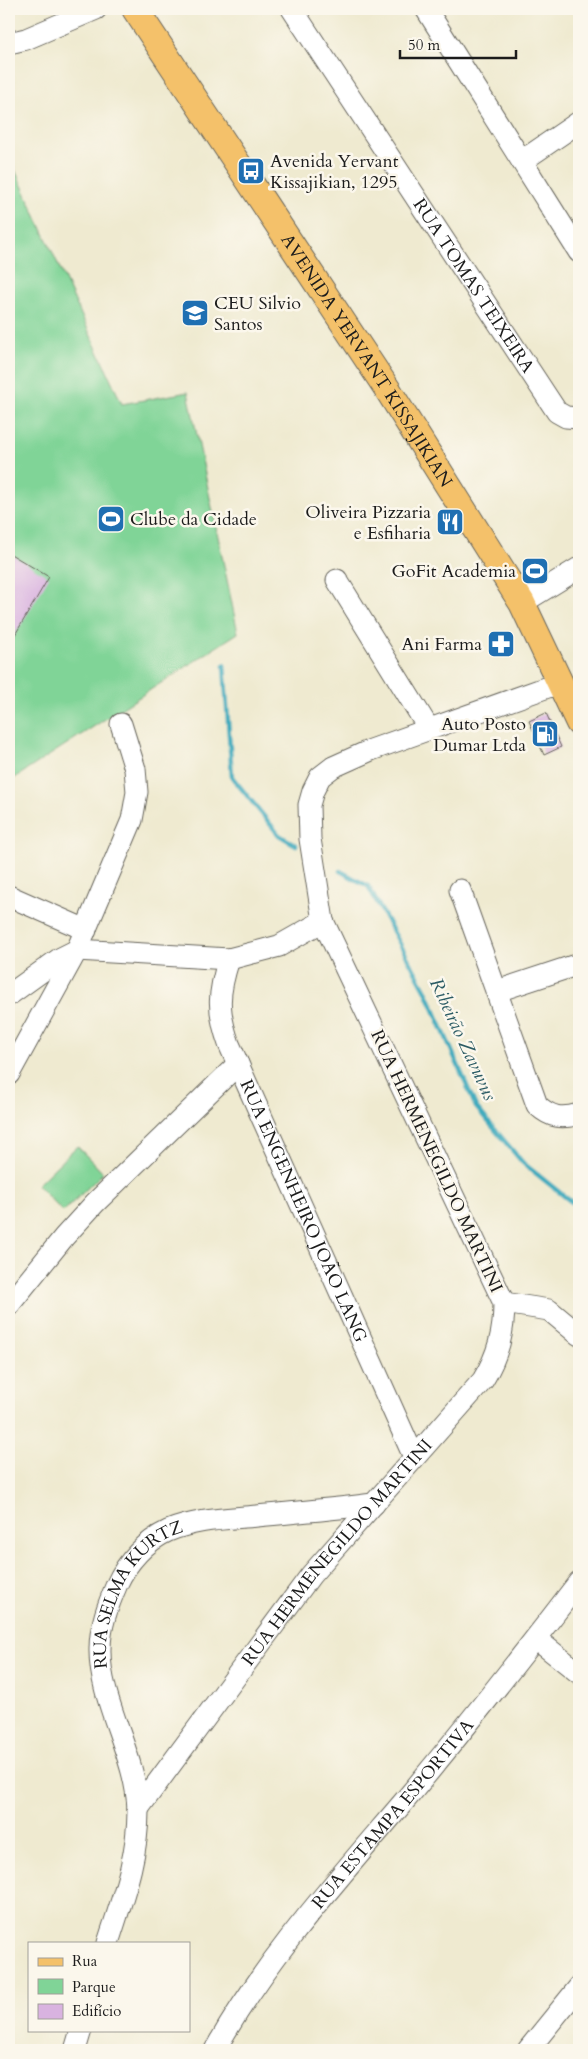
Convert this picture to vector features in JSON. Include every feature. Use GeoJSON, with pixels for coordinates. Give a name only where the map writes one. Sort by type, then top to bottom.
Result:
{"type":"FeatureCollection","features":[{"type":"Feature","properties":{"kind":"main road","name":"AVENIDA YERVANT KISSAJIKIAN"},"geometry":{"type":"LineString","coordinates":[[135,9],[388,390],[522,603],[579,723]]}},
{"type":"Feature","properties":{"kind":"street"},"geometry":{"type":"LineString","coordinates":[[9,43],[26,39],[96,9]]}},
{"type":"Feature","properties":{"kind":"street","name":"RUA TOMAS TEIXEIRA"},"geometry":{"type":"LineString","coordinates":[[292,9],[557,412],[566,417],[579,418]]}},
{"type":"Feature","properties":{"kind":"street"},"geometry":{"type":"LineString","coordinates":[[426,9],[579,252]]}},
{"type":"Feature","properties":{"kind":"street"},"geometry":{"type":"LineString","coordinates":[[522,161],[579,122]]}},
{"type":"Feature","properties":{"kind":"street"},"geometry":{"type":"LineString","coordinates":[[522,603],[579,568]]}},
{"type":"Feature","properties":{"kind":"street"},"geometry":{"type":"LineString","coordinates":[[337,580],[429,729]]}},
{"type":"Feature","properties":{"kind":"street","name":"RUA HERMENEGILDO MARTINI"},"geometry":{"type":"LineString","coordinates":[[138,1809],[306,1582],[414,1457],[484,1380],[501,1342],[504,1303],[323,921],[310,839],[309,805],[320,777],[333,767],[371,750],[559,683]]}},
{"type":"Feature","properties":{"kind":"street"},"geometry":{"type":"LineString","coordinates":[[9,1074],[77,950],[132,820],[137,792],[135,768],[121,724]]}},
{"type":"Feature","properties":{"kind":"street"},"geometry":{"type":"LineString","coordinates":[[460,890],[537,1105],[551,1116],[562,1118],[579,1114]]}},
{"type":"Feature","properties":{"kind":"street"},"geometry":{"type":"LineString","coordinates":[[9,896],[86,930]]}},
{"type":"Feature","properties":{"kind":"street"},"geometry":{"type":"LineString","coordinates":[[9,995],[59,958],[77,950],[229,959],[279,946],[323,921]]}},
{"type":"Feature","properties":{"kind":"street","name":"RUA ENGENHEIRO JOÃO LANG"},"geometry":{"type":"LineString","coordinates":[[229,959],[218,999],[220,1019],[238,1064],[414,1457]]}},
{"type":"Feature","properties":{"kind":"street"},"geometry":{"type":"LineString","coordinates":[[497,991],[579,964]]}},
{"type":"Feature","properties":{"kind":"street"},"geometry":{"type":"LineString","coordinates":[[9,1305],[64,1237],[95,1203],[238,1064]]}},
{"type":"Feature","properties":{"kind":"street"},"geometry":{"type":"LineString","coordinates":[[504,1303],[549,1310],[579,1335]]}},
{"type":"Feature","properties":{"kind":"street","name":"RUA SELMA KURTZ"},"geometry":{"type":"LineString","coordinates":[[108,1942],[134,1858],[138,1809],[131,1768],[103,1677],[100,1651],[102,1629],[108,1605],[122,1574],[133,1556],[166,1532],[198,1522],[374,1504]]}},
{"type":"Feature","properties":{"kind":"street","name":"RUA ESTAMPA ESPORTIVA"},"geometry":{"type":"LineString","coordinates":[[215,2050],[256,1984],[271,1964],[337,1880],[536,1639],[579,1582]]}},
{"type":"Feature","properties":{"kind":"street"},"geometry":{"type":"LineString","coordinates":[[536,1639],[579,1673]]}},
{"type":"Feature","properties":{"kind":"street"},"geometry":{"type":"LineString","coordinates":[[528,2050],[575,2000]]}},
{"type":"Feature","properties":{"kind":"street"},"geometry":{"type":"LineString","coordinates":[[75,2050],[80,2032]]}},
{"type":"Feature","properties":{"kind":"green space","name":"Clube da Cidade"},"geometry":{"type":"Polygon","coordinates":[[[9,157],[122,404],[188,392],[238,633],[13,779],[9,772],[9,157]]]}},
{"type":"Feature","properties":{"kind":"green space"},"geometry":{"type":"Polygon","coordinates":[[[77,1146],[103,1173],[63,1212],[37,1185],[77,1146]]]}},
{"type":"Feature","properties":{"kind":"building"},"geometry":{"type":"Polygon","coordinates":[[[9,553],[49,577],[9,645],[9,553]]]}},
{"type":"Feature","properties":{"kind":"building","name":"Auto Posto Dumar Ltda"},"geometry":{"type":"Polygon","coordinates":[[[546,713],[561,747],[544,755],[529,721],[546,713]]]}},
{"type":"Feature","properties":{"kind":"waterway","name":"Ribeirão Zavuvus"},"geometry":{"type":"LineString","coordinates":[[224,665],[232,777],[279,835],[296,845]]}},
{"type":"Feature","properties":{"kind":"waterway","name":"Ribeirão Zavuvus"},"geometry":{"type":"LineString","coordinates":[[340,871],[368,886],[426,991],[476,1107],[523,1163],[579,1208]]}},
{"type":"Feature","properties":{"kind":"place","name":"Avenida Yervant Kissajikian, 1295"},"geometry":{"type":"Point","coordinates":[251,171]}},
{"type":"Feature","properties":{"kind":"place","name":"CEU Silvio Santos"},"geometry":{"type":"Point","coordinates":[195,313]}},
{"type":"Feature","properties":{"kind":"place","name":"Clube da Cidade"},"geometry":{"type":"Point","coordinates":[111,519]}},
{"type":"Feature","properties":{"kind":"place","name":"Oliveira Pizzaria e Esfiharia"},"geometry":{"type":"Point","coordinates":[450,522]}},
{"type":"Feature","properties":{"kind":"place","name":"GoFit Academia"},"geometry":{"type":"Point","coordinates":[535,571]}},
{"type":"Feature","properties":{"kind":"place","name":"Ani Farma"},"geometry":{"type":"Point","coordinates":[501,644]}},
{"type":"Feature","properties":{"kind":"place","name":"Auto Posto Dumar Ltda"},"geometry":{"type":"Point","coordinates":[545,734]}}]}
